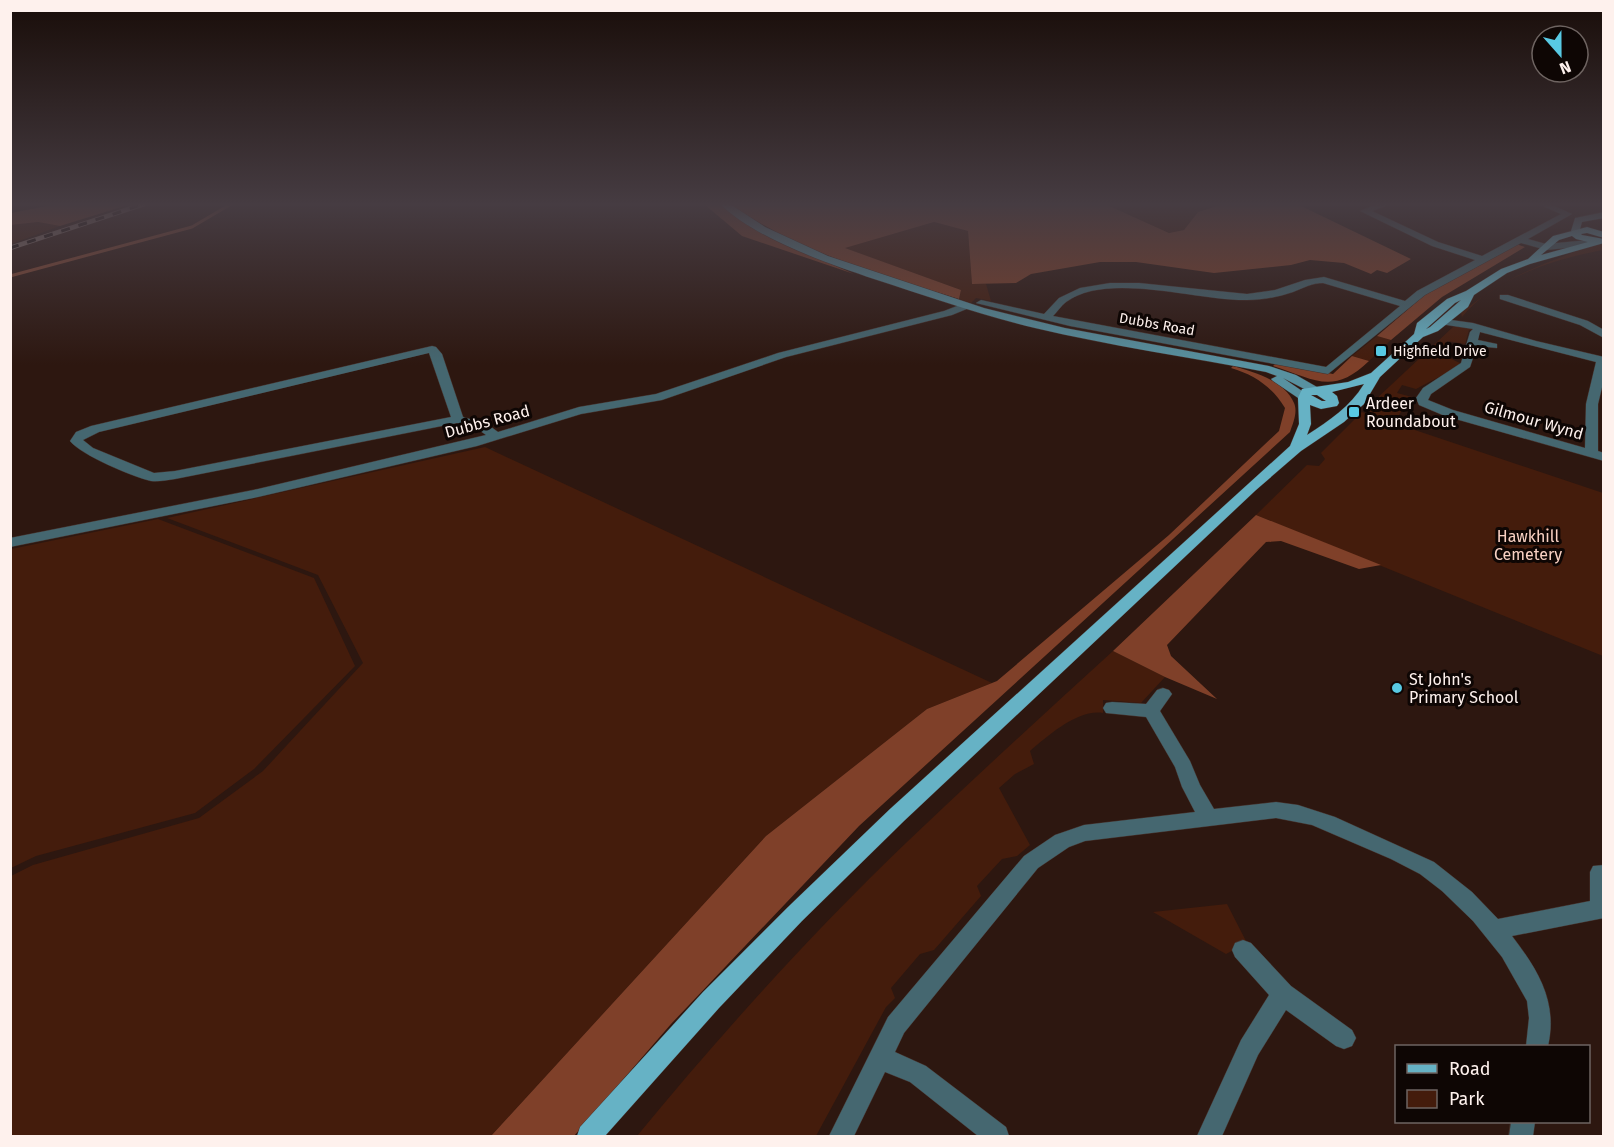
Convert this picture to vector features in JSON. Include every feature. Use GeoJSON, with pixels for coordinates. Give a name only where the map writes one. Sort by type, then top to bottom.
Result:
{"type":"FeatureCollection","features":[{"type":"Feature","properties":{"kind":"main road"},"geometry":{"type":"LineString","coordinates":[[827,258],[965,306],[1036,325],[1241,363],[1281,373],[1327,394],[1332,402]]}},
{"type":"Feature","properties":{"kind":"main road"},"geometry":{"type":"LineString","coordinates":[[1527,262],[1533,258]]}},
{"type":"Feature","properties":{"kind":"main road"},"geometry":{"type":"LineString","coordinates":[[1419,335],[1421,325],[1451,301],[1470,293],[1504,272],[1541,258]]}},
{"type":"Feature","properties":{"kind":"main road"},"geometry":{"type":"LineString","coordinates":[[590,1137],[711,1000],[872,840],[1296,448],[1340,419],[1360,401],[1375,375],[1419,335],[1434,329],[1455,313],[1464,305],[1470,293]]}},
{"type":"Feature","properties":{"kind":"main road"},"geometry":{"type":"LineString","coordinates":[[1241,363],[1275,378],[1316,404],[1332,402],[1366,390]]}},
{"type":"Feature","properties":{"kind":"main road"},"geometry":{"type":"LineString","coordinates":[[1296,448],[1305,424],[1304,398],[1306,392],[1351,385],[1375,375]]}},
{"type":"Feature","properties":{"kind":"main road"},"geometry":{"type":"LineString","coordinates":[[1316,434],[1325,422],[1332,402]]}},
{"type":"Feature","properties":{"kind":"main road"},"geometry":{"type":"LineString","coordinates":[[604,1137],[627,1094]]}},
{"type":"Feature","properties":{"kind":"street"},"geometry":{"type":"LineString","coordinates":[[1476,258],[1480,259]]}},
{"type":"Feature","properties":{"kind":"street"},"geometry":{"type":"LineString","coordinates":[[1046,318],[1054,305],[1061,300],[1083,291],[1116,286],[1147,286],[1235,297],[1276,293],[1311,280],[1324,280],[1405,304],[1483,258]]}},
{"type":"Feature","properties":{"kind":"street"},"geometry":{"type":"LineString","coordinates":[[1504,297],[1584,323],[1604,335]]}},
{"type":"Feature","properties":{"kind":"street","name":"Dubbs Road"},"geometry":{"type":"LineString","coordinates":[[981,303],[1046,318],[1328,371],[1405,304]]}},
{"type":"Feature","properties":{"kind":"street","name":"Dubbs Road"},"geometry":{"type":"LineString","coordinates":[[10,543],[258,492],[497,437],[579,411],[658,397],[782,355],[948,313],[965,306]]}},
{"type":"Feature","properties":{"kind":"street","name":"Gilmour Wynd"},"geometry":{"type":"LineString","coordinates":[[1455,313],[1474,333]]}},
{"type":"Feature","properties":{"kind":"street","name":"Gilmour Wynd"},"geometry":{"type":"LineString","coordinates":[[1444,322],[1474,333],[1603,358],[1592,404],[1591,454]]}},
{"type":"Feature","properties":{"kind":"street"},"geometry":{"type":"LineString","coordinates":[[1474,333],[1493,346]]}},
{"type":"Feature","properties":{"kind":"street","name":"Gilmour Wynd"},"geometry":{"type":"LineString","coordinates":[[1474,333],[1466,365],[1427,391],[1422,398],[1423,402],[1449,413],[1604,457]]}},
{"type":"Feature","properties":{"kind":"street"},"geometry":{"type":"LineString","coordinates":[[458,419],[436,354],[432,349],[95,429],[80,435],[76,441],[88,451],[153,477],[175,476],[458,419],[483,427],[497,437]]}},
{"type":"Feature","properties":{"kind":"street"},"geometry":{"type":"LineString","coordinates":[[1151,711],[1163,694]]}},
{"type":"Feature","properties":{"kind":"street"},"geometry":{"type":"LineString","coordinates":[[1112,708],[1151,711]]}},
{"type":"Feature","properties":{"kind":"street"},"geometry":{"type":"LineString","coordinates":[[1151,711],[1184,766],[1191,787],[1209,818]]}},
{"type":"Feature","properties":{"kind":"street"},"geometry":{"type":"LineString","coordinates":[[841,1137],[896,1025],[1031,862],[1062,841],[1084,833],[1276,810],[1319,818],[1414,861],[1437,874],[1493,930],[1526,976],[1539,1003],[1542,1023],[1537,1045]]}},
{"type":"Feature","properties":{"kind":"street"},"geometry":{"type":"LineString","coordinates":[[1493,930],[1602,909],[1600,872]]}},
{"type":"Feature","properties":{"kind":"street"},"geometry":{"type":"LineString","coordinates":[[1243,950],[1283,994],[1344,1038]]}},
{"type":"Feature","properties":{"kind":"street"},"geometry":{"type":"LineString","coordinates":[[1209,1137],[1237,1079],[1249,1047],[1283,994]]}},
{"type":"Feature","properties":{"kind":"street"},"geometry":{"type":"LineString","coordinates":[[880,1059],[918,1074],[997,1137]]}},
{"type":"Feature","properties":{"kind":"green space"},"geometry":{"type":"Polygon","coordinates":[[[871,258],[970,258],[972,284],[986,284],[991,301],[976,298],[971,303],[959,299],[961,290],[871,258]]]}},
{"type":"Feature","properties":{"kind":"green space"},"geometry":{"type":"Polygon","coordinates":[[[1560,258],[1568,258],[1526,272],[1493,290],[1505,282],[1516,276],[1541,265],[1560,258]]]}},
{"type":"Feature","properties":{"kind":"green space"},"geometry":{"type":"Polygon","coordinates":[[[1488,293],[1475,304],[1462,317],[1461,313],[1488,293]]]}},
{"type":"Feature","properties":{"kind":"green space"},"geometry":{"type":"Polygon","coordinates":[[[1453,327],[1466,327],[1480,332],[1469,330],[1465,344],[1447,341],[1446,348],[1464,352],[1463,354],[1449,352],[1447,357],[1460,363],[1458,367],[1416,389],[1402,385],[1397,393],[1412,397],[1412,399],[1374,401],[1453,327]]]}},
{"type":"Feature","properties":{"kind":"green space"},"geometry":{"type":"Polygon","coordinates":[[[1377,336],[1391,340],[1369,361],[1352,356],[1377,336]]]}},
{"type":"Feature","properties":{"kind":"green space","name":"Hawkhill Cemetery"},"geometry":{"type":"Polygon","coordinates":[[[1412,402],[1406,404],[1394,423],[1603,493],[1603,656],[1256,515],[1307,465],[1319,466],[1325,459],[1321,453],[1362,412],[1367,414],[1378,404],[1412,402]]]}},
{"type":"Feature","properties":{"kind":"green space"},"geometry":{"type":"Polygon","coordinates":[[[485,447],[992,683],[927,709],[766,836],[491,1136],[11,1136],[11,876],[33,865],[199,818],[263,771],[363,663],[318,575],[167,518],[485,447]]]}},
{"type":"Feature","properties":{"kind":"green space"},"geometry":{"type":"Polygon","coordinates":[[[158,519],[314,578],[355,666],[254,769],[195,813],[36,856],[11,868],[11,549],[158,519]]]}},
{"type":"Feature","properties":{"kind":"green space"},"geometry":{"type":"Polygon","coordinates":[[[1113,651],[1165,677],[1141,703],[1103,700],[1103,713],[1084,715],[1064,724],[1030,751],[1034,764],[1015,774],[999,788],[1030,845],[1017,856],[1002,859],[977,886],[981,896],[934,950],[920,954],[891,988],[895,998],[886,1007],[816,1136],[637,1136],[734,1022],[836,912],[932,818],[1113,651]]]}},
{"type":"Feature","properties":{"kind":"green space"},"geometry":{"type":"Polygon","coordinates":[[[1227,904],[1247,943],[1226,954],[1153,912],[1227,904]]]}},
{"type":"Feature","properties":{"kind":"shaded area"},"geometry":{"type":"Polygon","coordinates":[[[805,258],[816,258],[854,274],[805,258]]]}},
{"type":"Feature","properties":{"kind":"shaded area"},"geometry":{"type":"Polygon","coordinates":[[[834,258],[871,258],[961,290],[959,299],[870,271],[834,258]]]}},
{"type":"Feature","properties":{"kind":"shaded area"},"geometry":{"type":"Polygon","coordinates":[[[970,258],[1411,259],[1387,273],[1377,270],[1371,274],[1344,263],[1310,260],[1291,265],[1214,273],[1136,262],[1100,262],[1031,274],[1016,283],[972,284],[970,258]]]}},
{"type":"Feature","properties":{"kind":"shaded area"},"geometry":{"type":"Polygon","coordinates":[[[1492,258],[1508,258],[1442,297],[1391,340],[1377,336],[1426,294],[1492,258]]]}},
{"type":"Feature","properties":{"kind":"shaded area"},"geometry":{"type":"Polygon","coordinates":[[[1352,356],[1369,361],[1356,372],[1334,381],[1323,382],[1273,366],[1276,363],[1333,374],[1352,356]]]}},
{"type":"Feature","properties":{"kind":"shaded area"},"geometry":{"type":"Polygon","coordinates":[[[1233,366],[1268,378],[1290,395],[1294,403],[1295,418],[1290,432],[859,826],[671,1024],[574,1136],[491,1136],[766,836],[927,709],[997,681],[1169,535],[1279,431],[1285,408],[1262,383],[1248,374],[1231,368],[1233,366]]]}},
{"type":"Feature","properties":{"kind":"shaded area"},"geometry":{"type":"Polygon","coordinates":[[[1256,515],[1381,565],[1359,569],[1281,541],[1266,542],[1167,645],[1171,656],[1217,699],[1165,677],[1113,651],[1256,515]]]}},
{"type":"Feature","properties":{"kind":"waterway"},"geometry":{"type":"LineString","coordinates":[[10,276],[79,258]]}},
{"type":"Feature","properties":{"kind":"place","name":"Highfield Drive"},"geometry":{"type":"Point","coordinates":[1381,351]}},
{"type":"Feature","properties":{"kind":"place","name":"Ardeer Roundabout"},"geometry":{"type":"Point","coordinates":[1354,412]}},
{"type":"Feature","properties":{"kind":"place","name":"St John's Primary School"},"geometry":{"type":"Point","coordinates":[1397,688]}}]}
